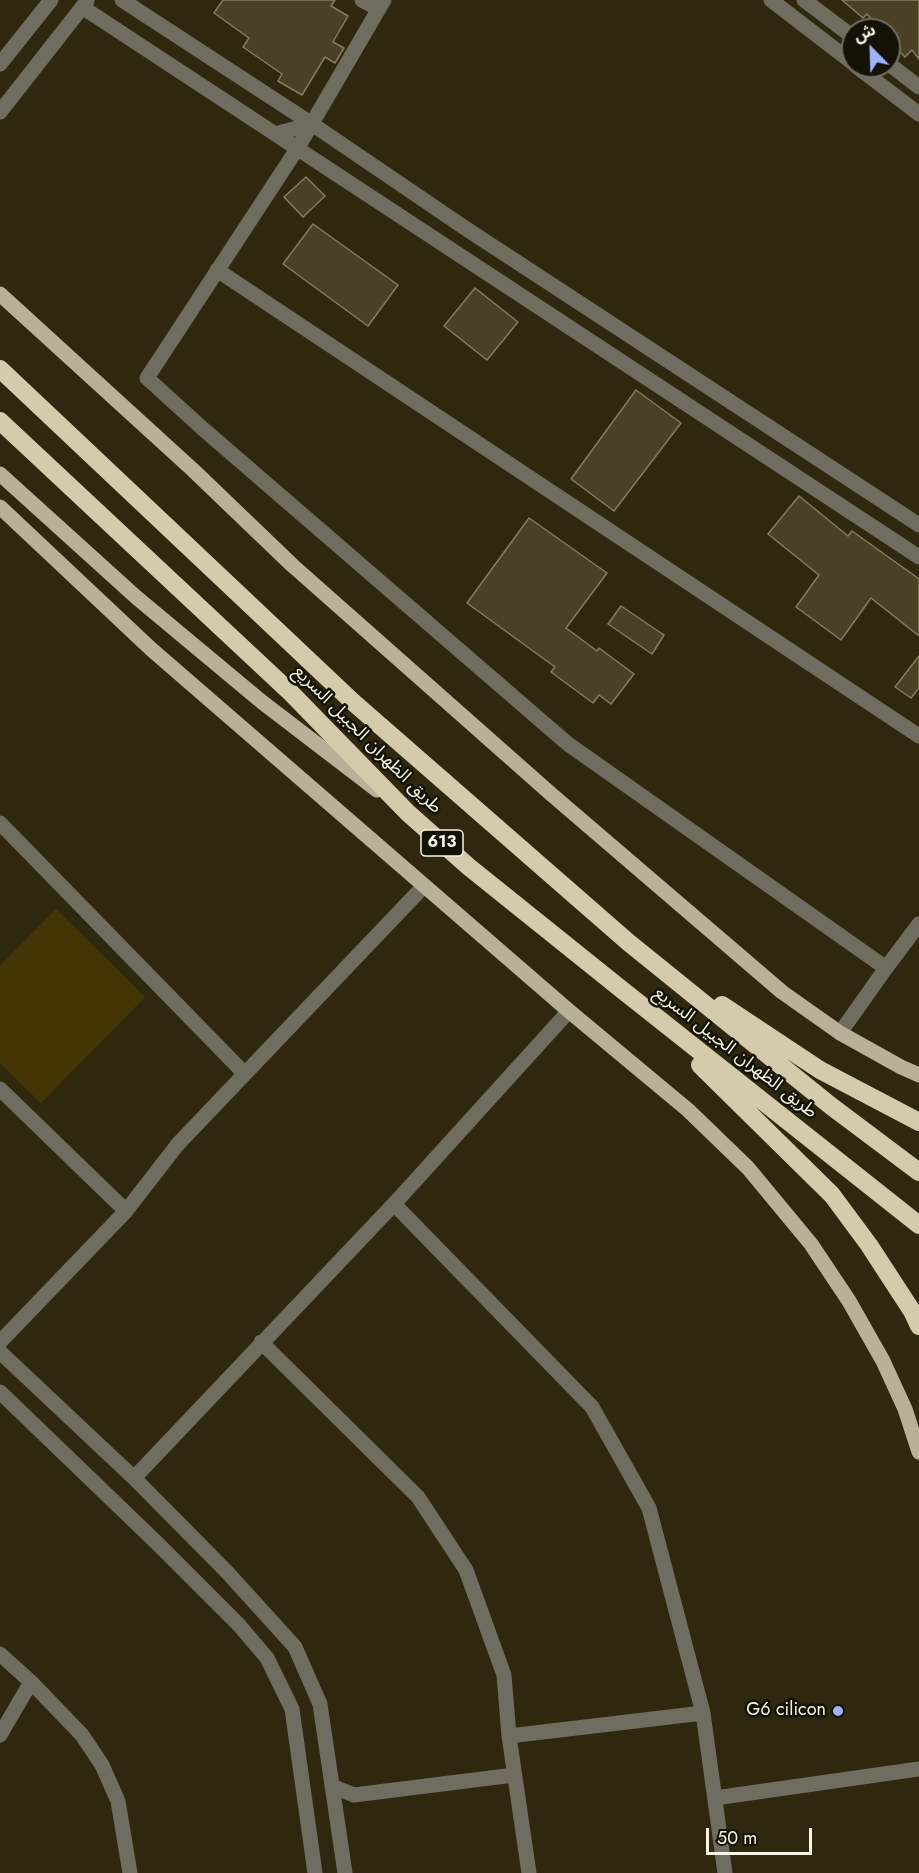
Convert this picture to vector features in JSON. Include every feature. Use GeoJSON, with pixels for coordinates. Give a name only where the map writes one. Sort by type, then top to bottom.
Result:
{"type":"FeatureCollection","features":[{"type":"Feature","properties":{"kind":"highway","name":"طريق الظهران الجبيل السريع"},"geometry":{"type":"LineString","coordinates":[[0,369],[353,702],[628,942],[831,1106],[919,1172]]}},
{"type":"Feature","properties":{"kind":"highway","name":"طريق الظهران الجبيل السريع"},"geometry":{"type":"LineString","coordinates":[[0,421],[291,693],[408,813],[469,867],[919,1225]]}},
{"type":"Feature","properties":{"kind":"highway"},"geometry":{"type":"LineString","coordinates":[[628,942],[820,1070],[919,1122]]}},
{"type":"Feature","properties":{"kind":"highway"},"geometry":{"type":"LineString","coordinates":[[621,989],[832,1195],[869,1245],[912,1311],[919,1326]]}},
{"type":"Feature","properties":{"kind":"main road"},"geometry":{"type":"LineString","coordinates":[[0,294],[193,470],[292,565],[551,794],[782,992],[840,1033],[919,1075]]}},
{"type":"Feature","properties":{"kind":"main road"},"geometry":{"type":"LineString","coordinates":[[0,474],[145,605],[262,702],[408,813]]}},
{"type":"Feature","properties":{"kind":"main road"},"geometry":{"type":"LineString","coordinates":[[0,507],[151,649],[568,1011],[688,1110],[748,1168],[812,1244],[849,1300],[883,1361],[905,1409],[919,1452]]}},
{"type":"Feature","properties":{"kind":"street"},"geometry":{"type":"LineString","coordinates":[[0,64],[51,0]]}},
{"type":"Feature","properties":{"kind":"street"},"geometry":{"type":"LineString","coordinates":[[122,0],[919,525]]}},
{"type":"Feature","properties":{"kind":"street"},"geometry":{"type":"LineString","coordinates":[[362,0],[381,5],[297,149],[147,378],[568,744],[886,968]]}},
{"type":"Feature","properties":{"kind":"street"},"geometry":{"type":"LineString","coordinates":[[771,0],[841,54]]}},
{"type":"Feature","properties":{"kind":"street"},"geometry":{"type":"LineString","coordinates":[[804,0],[841,28]]}},
{"type":"Feature","properties":{"kind":"street"},"geometry":{"type":"LineString","coordinates":[[0,112],[85,4],[274,134],[919,557]]}},
{"type":"Feature","properties":{"kind":"street"},"geometry":{"type":"LineString","coordinates":[[901,73],[919,87]]}},
{"type":"Feature","properties":{"kind":"street"},"geometry":{"type":"LineString","coordinates":[[872,78],[919,114]]}},
{"type":"Feature","properties":{"kind":"street"},"geometry":{"type":"LineString","coordinates":[[274,134],[312,124]]}},
{"type":"Feature","properties":{"kind":"street"},"geometry":{"type":"LineString","coordinates":[[218,270],[919,736]]}},
{"type":"Feature","properties":{"kind":"street"},"geometry":{"type":"LineString","coordinates":[[0,823],[244,1074]]}},
{"type":"Feature","properties":{"kind":"street"},"geometry":{"type":"LineString","coordinates":[[0,1342],[126,1211],[177,1144],[424,886]]}},
{"type":"Feature","properties":{"kind":"street"},"geometry":{"type":"LineString","coordinates":[[840,1033],[919,924]]}},
{"type":"Feature","properties":{"kind":"street"},"geometry":{"type":"LineString","coordinates":[[134,1478],[394,1204],[568,1011]]}},
{"type":"Feature","properties":{"kind":"street"},"geometry":{"type":"LineString","coordinates":[[0,1089],[126,1211]]}},
{"type":"Feature","properties":{"kind":"street"},"geometry":{"type":"LineString","coordinates":[[394,1204],[592,1407],[649,1508],[703,1713],[725,1873]]}},
{"type":"Feature","properties":{"kind":"street"},"geometry":{"type":"LineString","coordinates":[[261,1342],[418,1497],[466,1570],[504,1675],[508,1736],[529,1873]]}},
{"type":"Feature","properties":{"kind":"street"},"geometry":{"type":"LineString","coordinates":[[0,1352],[134,1478],[227,1572],[295,1647],[320,1704],[345,1873]]}},
{"type":"Feature","properties":{"kind":"street"},"geometry":{"type":"LineString","coordinates":[[0,1392],[158,1544],[239,1625],[267,1658],[292,1709],[315,1873]]}},
{"type":"Feature","properties":{"kind":"street"},"geometry":{"type":"LineString","coordinates":[[0,1654],[31,1682],[82,1735],[102,1765],[118,1801],[130,1873]]}},
{"type":"Feature","properties":{"kind":"street"},"geometry":{"type":"LineString","coordinates":[[0,1735],[31,1682]]}},
{"type":"Feature","properties":{"kind":"street"},"geometry":{"type":"LineString","coordinates":[[508,1736],[703,1713]]}},
{"type":"Feature","properties":{"kind":"street"},"geometry":{"type":"LineString","coordinates":[[715,1798],[919,1769]]}},
{"type":"Feature","properties":{"kind":"street"},"geometry":{"type":"LineString","coordinates":[[334,1787],[354,1795],[514,1775]]}},
{"type":"Feature","properties":{"kind":"shaded area"},"geometry":{"type":"Polygon","coordinates":[[[56,909],[145,997],[41,1103],[0,1063],[0,966],[56,909]]]}},
{"type":"Feature","properties":{"kind":"building"},"geometry":{"type":"Polygon","coordinates":[[[223,0],[335,0],[331,6],[348,16],[333,42],[344,48],[335,63],[325,57],[302,95],[278,81],[282,74],[243,47],[249,38],[214,13],[223,0]]]}},
{"type":"Feature","properties":{"kind":"building"},"geometry":{"type":"Polygon","coordinates":[[[842,0],[919,0],[919,59],[912,50],[905,57],[901,53],[901,18],[870,18],[867,14],[863,18],[842,0]]]}},
{"type":"Feature","properties":{"kind":"building"},"geometry":{"type":"Polygon","coordinates":[[[306,177],[325,196],[303,217],[284,197],[306,177]]]}},
{"type":"Feature","properties":{"kind":"building"},"geometry":{"type":"Polygon","coordinates":[[[313,224],[398,285],[368,326],[283,264],[313,224]]]}},
{"type":"Feature","properties":{"kind":"building"},"geometry":{"type":"Polygon","coordinates":[[[475,288],[518,322],[487,360],[444,326],[475,288]]]}},
{"type":"Feature","properties":{"kind":"building"},"geometry":{"type":"Polygon","coordinates":[[[636,390],[681,423],[614,511],[571,479],[636,390]]]}},
{"type":"Feature","properties":{"kind":"building"},"geometry":{"type":"Polygon","coordinates":[[[799,496],[848,536],[852,531],[919,579],[919,636],[871,598],[841,640],[796,607],[819,575],[768,534],[799,496]]]}},
{"type":"Feature","properties":{"kind":"building"},"geometry":{"type":"Polygon","coordinates":[[[529,518],[607,573],[566,628],[597,651],[599,648],[634,674],[611,704],[599,695],[593,703],[551,672],[555,667],[467,603],[529,518]]]}},
{"type":"Feature","properties":{"kind":"building"},"geometry":{"type":"Polygon","coordinates":[[[621,606],[664,635],[652,654],[608,624],[621,606]]]}},
{"type":"Feature","properties":{"kind":"building"},"geometry":{"type":"Polygon","coordinates":[[[919,656],[919,688],[911,698],[895,687],[919,656]]]}},
{"type":"Feature","properties":{"kind":"place","name":"G6 cilicon"},"geometry":{"type":"Point","coordinates":[838,1711]}}]}
